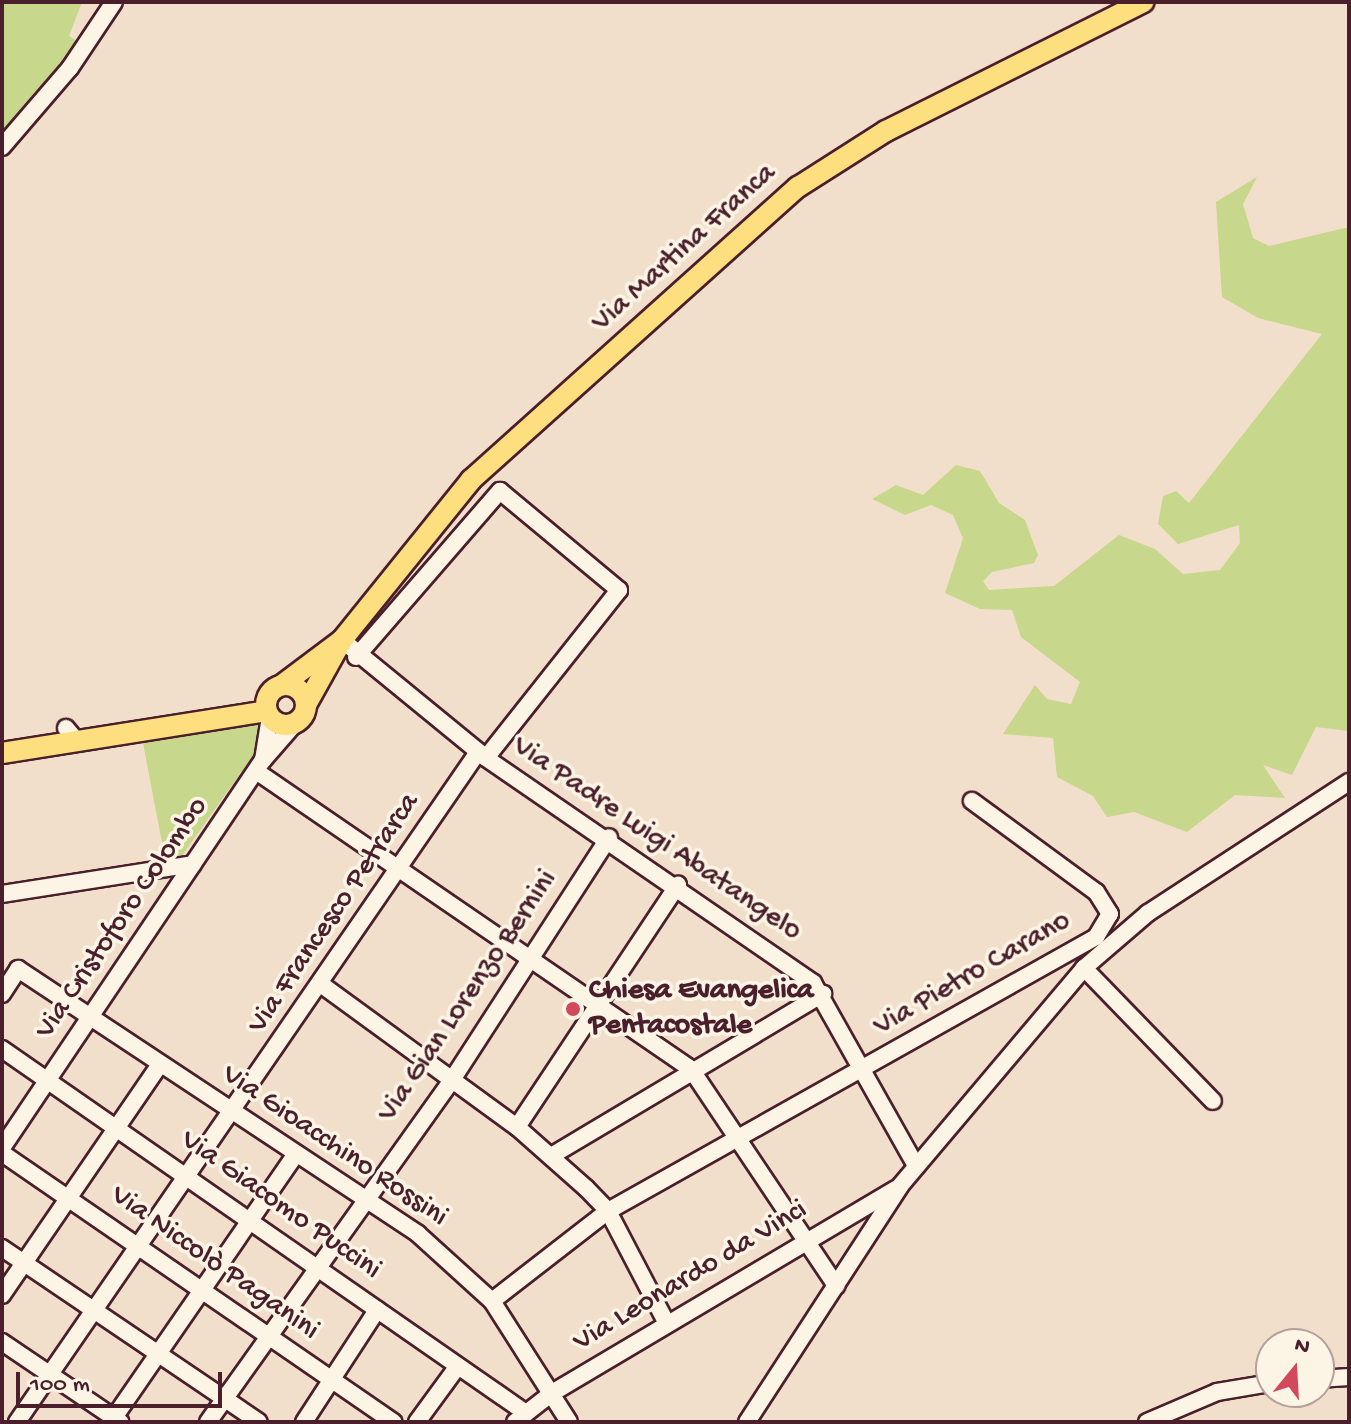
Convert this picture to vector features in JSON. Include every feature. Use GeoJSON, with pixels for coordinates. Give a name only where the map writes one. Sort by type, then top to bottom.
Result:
{"type":"FeatureCollection","features":[{"type":"Feature","properties":{"kind":"main road","name":"Via Martina Franca"},"geometry":{"type":"LineString","coordinates":[[2,753],[71,734],[201,719],[302,713],[342,640],[471,480],[798,187],[886,131],[1144,2]]}},
{"type":"Feature","properties":{"kind":"main road","name":"Via Martina Franca"},"geometry":{"type":"LineString","coordinates":[[201,719],[277,688],[342,640]]}},
{"type":"Feature","properties":{"kind":"main road"},"geometry":{"type":"LineString","coordinates":[[269,714],[277,688],[299,689],[302,713]]}},
{"type":"Feature","properties":{"kind":"street"},"geometry":{"type":"LineString","coordinates":[[2,147],[70,68],[114,2]]}},
{"type":"Feature","properties":{"kind":"street","name":"Via Francesco Petrarca"},"geometry":{"type":"LineString","coordinates":[[17,1422],[98,1312],[482,755],[619,590],[500,491],[356,657]]}},
{"type":"Feature","properties":{"kind":"street","name":"Via Padre Luigi Abatangelo"},"geometry":{"type":"LineString","coordinates":[[342,640],[356,657],[482,755],[678,885],[823,994],[916,1166]]}},
{"type":"Feature","properties":{"kind":"street","name":"Via Cristoforo Colombo"},"geometry":{"type":"LineString","coordinates":[[2,1150],[259,765],[302,713]]}},
{"type":"Feature","properties":{"kind":"street","name":"Via Cristoforo Colombo"},"geometry":{"type":"LineString","coordinates":[[259,765],[269,714]]}},
{"type":"Feature","properties":{"kind":"street"},"geometry":{"type":"LineString","coordinates":[[259,765],[692,1070],[809,1240],[836,1286]]}},
{"type":"Feature","properties":{"kind":"street"},"geometry":{"type":"LineString","coordinates":[[747,1422],[900,1186],[1084,968],[1141,925],[1349,782]]}},
{"type":"Feature","properties":{"kind":"street","name":"Via Pietro Carano"},"geometry":{"type":"LineString","coordinates":[[492,1301],[608,1211],[741,1140],[1096,937],[1110,914],[1096,892],[972,801]]}},
{"type":"Feature","properties":{"kind":"street","name":"Via Gian Lorenzo Bernini"},"geometry":{"type":"LineString","coordinates":[[208,1422],[361,1199],[452,1080],[609,837]]}},
{"type":"Feature","properties":{"kind":"street"},"geometry":{"type":"LineString","coordinates":[[2,894],[193,864]]}},
{"type":"Feature","properties":{"kind":"street"},"geometry":{"type":"LineString","coordinates":[[517,1127],[678,885]]}},
{"type":"Feature","properties":{"kind":"street"},"geometry":{"type":"LineString","coordinates":[[1084,968],[1213,1101]]}},
{"type":"Feature","properties":{"kind":"street","name":"Via Gioacchino Rossini"},"geometry":{"type":"LineString","coordinates":[[2,994],[18,969],[430,1243],[492,1301],[569,1422]]}},
{"type":"Feature","properties":{"kind":"street"},"geometry":{"type":"LineString","coordinates":[[322,985],[517,1127],[608,1211],[667,1324]]}},
{"type":"Feature","properties":{"kind":"street"},"geometry":{"type":"LineString","coordinates":[[551,1156],[823,994]]}},
{"type":"Feature","properties":{"kind":"street","name":"Via Giacomo Puccini"},"geometry":{"type":"LineString","coordinates":[[2,1049],[192,1177],[458,1366],[519,1417]]}},
{"type":"Feature","properties":{"kind":"street"},"geometry":{"type":"LineString","coordinates":[[2,1295],[160,1064]]}},
{"type":"Feature","properties":{"kind":"street","name":"Via Niccolò Paganini"},"geometry":{"type":"LineString","coordinates":[[2,1150],[200,1292],[394,1422]]}},
{"type":"Feature","properties":{"kind":"street"},"geometry":{"type":"LineString","coordinates":[[2,1342],[115,1421],[249,1219],[296,1154]]}},
{"type":"Feature","properties":{"kind":"street","name":"Via Leonardo da Vinci"},"geometry":{"type":"LineString","coordinates":[[519,1417],[552,1393],[900,1186]]}},
{"type":"Feature","properties":{"kind":"street"},"geometry":{"type":"LineString","coordinates":[[2,1248],[259,1422]]}},
{"type":"Feature","properties":{"kind":"street"},"geometry":{"type":"LineString","coordinates":[[304,1422],[377,1310]]}},
{"type":"Feature","properties":{"kind":"street"},"geometry":{"type":"LineString","coordinates":[[417,1422],[458,1366]]}},
{"type":"Feature","properties":{"kind":"street"},"geometry":{"type":"LineString","coordinates":[[1147,1422],[1217,1392],[1255,1386]]}},
{"type":"Feature","properties":{"kind":"green space"},"geometry":{"type":"Polygon","coordinates":[[[2,2],[82,2],[69,36],[80,43],[2,132],[2,2]]]}},
{"type":"Feature","properties":{"kind":"green space"},"geometry":{"type":"Polygon","coordinates":[[[1257,177],[1243,204],[1253,238],[1269,246],[1349,227],[1349,731],[1316,727],[1292,775],[1263,765],[1285,798],[1235,795],[1187,832],[1134,812],[1107,817],[1093,796],[1057,777],[1053,738],[1003,734],[1035,685],[1047,699],[1071,704],[1080,682],[1021,637],[1012,610],[980,609],[945,593],[963,538],[953,515],[931,505],[905,515],[872,499],[896,485],[923,495],[956,465],[980,471],[999,503],[1025,520],[1038,555],[1034,563],[992,572],[983,581],[989,590],[1054,586],[1119,535],[1155,549],[1183,574],[1220,570],[1240,543],[1239,525],[1178,544],[1158,524],[1163,496],[1176,491],[1189,503],[1322,334],[1258,318],[1222,297],[1216,202],[1257,177]]]}},
{"type":"Feature","properties":{"kind":"green space"},"geometry":{"type":"Polygon","coordinates":[[[252,720],[263,728],[262,743],[181,857],[165,858],[143,743],[252,720]]]}},
{"type":"Feature","properties":{"kind":"place","name":"Chiesa Evangelica Pentacostale"},"geometry":{"type":"Point","coordinates":[573,1009]}}]}
